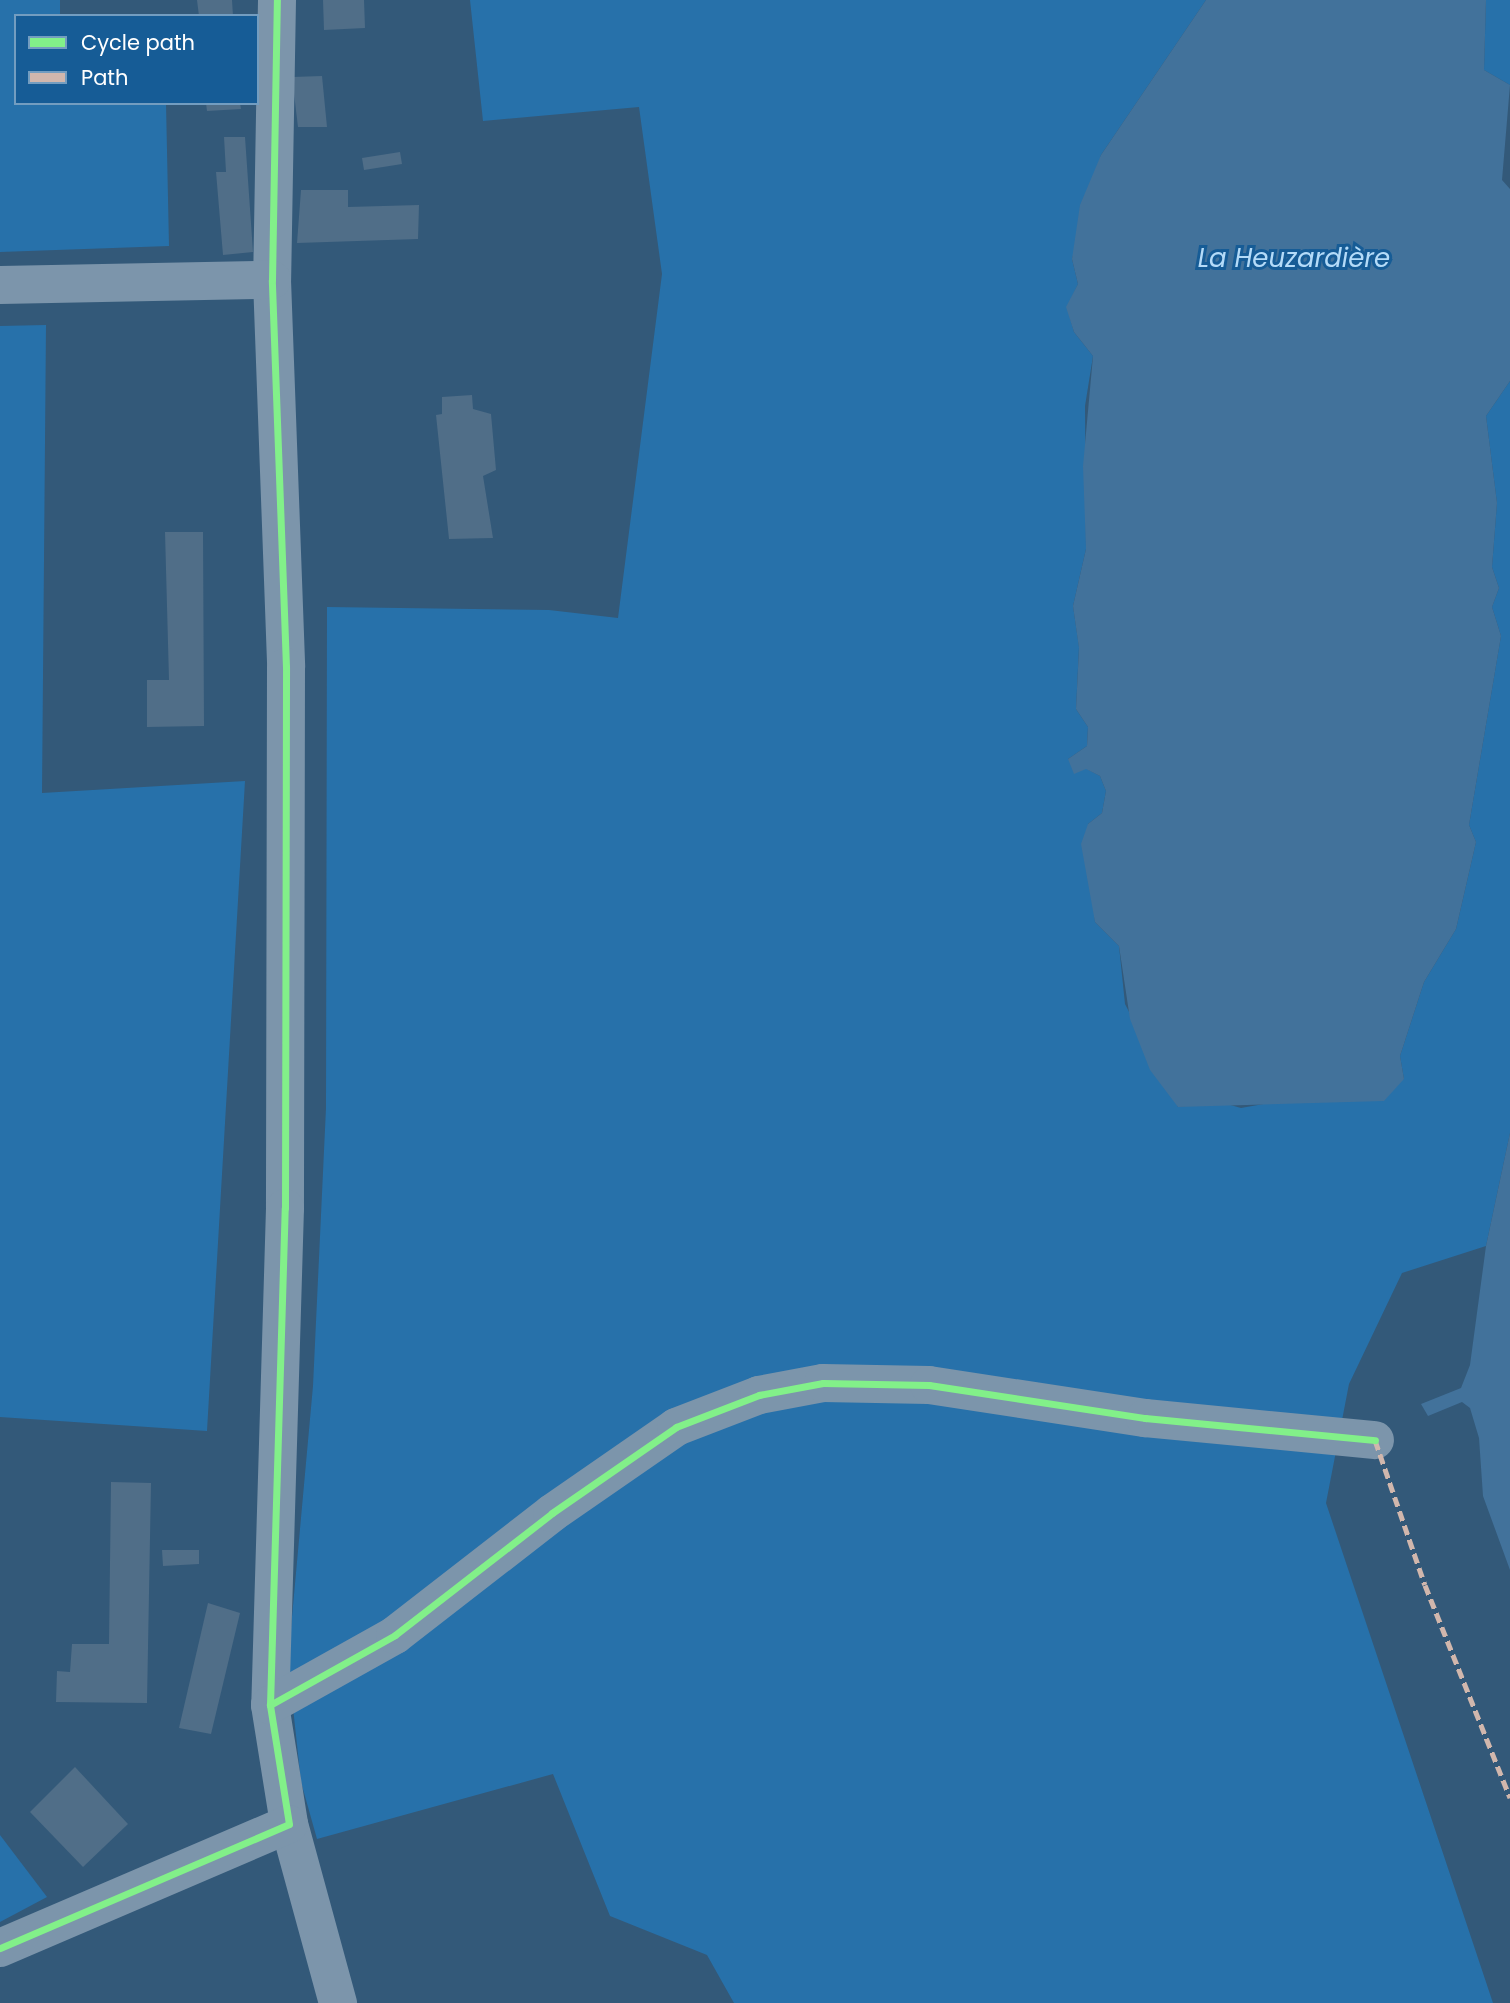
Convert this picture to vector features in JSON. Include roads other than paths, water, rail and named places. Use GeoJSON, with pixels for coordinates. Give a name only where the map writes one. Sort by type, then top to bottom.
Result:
{"type":"FeatureCollection","features":[{"type":"Feature","properties":{"kind":"street"},"geometry":{"type":"LineString","coordinates":[[276,0],[272,280],[286,667],[285,1208],[270,1705],[289,1824],[338,2003]]}},
{"type":"Feature","properties":{"kind":"street"},"geometry":{"type":"LineString","coordinates":[[0,285],[272,280]]}},
{"type":"Feature","properties":{"kind":"street"},"geometry":{"type":"LineString","coordinates":[[270,1705],[396,1635],[552,1513],[676,1427],[759,1395],[823,1382],[929,1385],[1145,1418],[1375,1440]]}},
{"type":"Feature","properties":{"kind":"street"},"geometry":{"type":"LineString","coordinates":[[0,1948],[289,1824]]}},
{"type":"Feature","properties":{"kind":"water","name":"La Heuzardière"},"geometry":{"type":"Polygon","coordinates":[[[1206,0],[1486,0],[1484,70],[1510,85],[1502,180],[1510,189],[1510,381],[1486,416],[1497,503],[1492,567],[1499,588],[1492,607],[1501,636],[1469,825],[1476,842],[1456,929],[1424,982],[1400,1056],[1404,1079],[1384,1101],[1178,1107],[1150,1070],[1130,1019],[1119,946],[1095,922],[1081,844],[1088,824],[1102,813],[1106,791],[1100,776],[1086,769],[1074,774],[1068,759],[1087,746],[1088,727],[1076,709],[1079,648],[1073,606],[1086,549],[1083,466],[1093,356],[1074,332],[1066,307],[1078,284],[1072,259],[1080,205],[1101,155],[1206,0]]]}},
{"type":"Feature","properties":{"kind":"water"},"geometry":{"type":"Polygon","coordinates":[[[1510,1133],[1510,1570],[1483,1496],[1479,1438],[1470,1408],[1462,1402],[1428,1416],[1421,1404],[1461,1388],[1470,1365],[1486,1246],[1510,1133]]]}}]}
